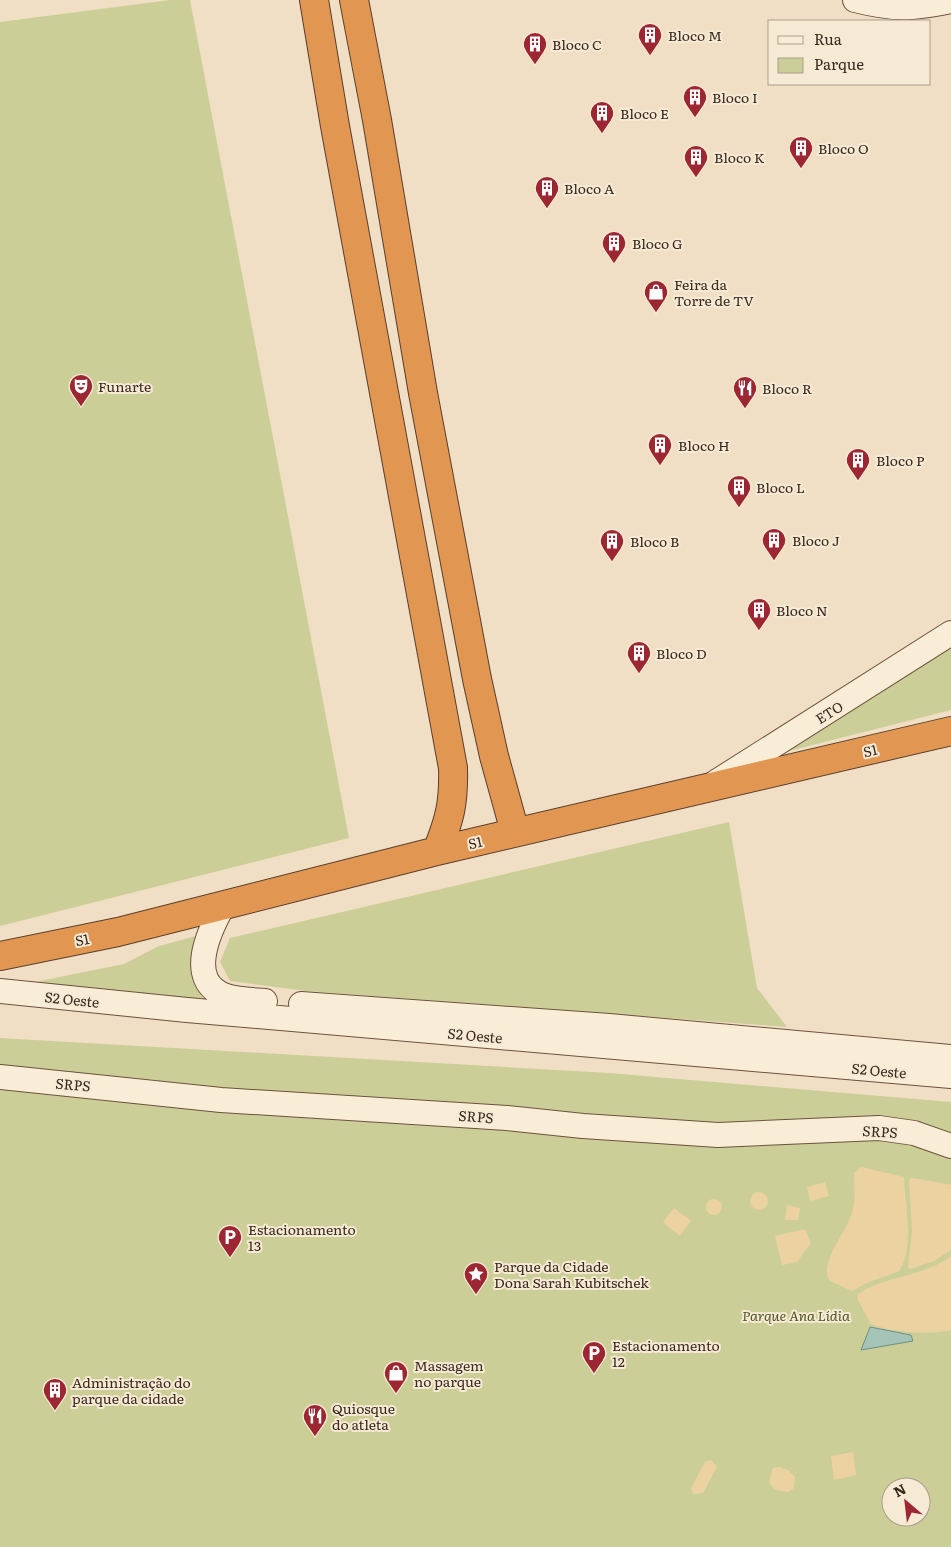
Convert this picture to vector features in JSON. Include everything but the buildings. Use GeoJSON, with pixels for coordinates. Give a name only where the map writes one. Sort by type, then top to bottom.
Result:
{"type":"FeatureCollection","features":[{"type":"Feature","properties":{"kind":"highway"},"geometry":{"type":"LineString","coordinates":[[314,0],[453,768],[453,790],[449,821],[437,851]]}},
{"type":"Feature","properties":{"kind":"highway"},"geometry":{"type":"LineString","coordinates":[[354,0],[377,120],[423,393],[476,669],[494,756],[515,832]]}},
{"type":"Feature","properties":{"kind":"highway","name":"S1"},"geometry":{"type":"LineString","coordinates":[[0,956],[118,932],[515,832],[951,731]]}},
{"type":"Feature","properties":{"kind":"main road"},"geometry":{"type":"LineString","coordinates":[[855,0],[886,8],[919,7],[951,1]]}},
{"type":"Feature","properties":{"kind":"main road","name":"ETO"},"geometry":{"type":"LineString","coordinates":[[706,788],[951,633]]}},
{"type":"Feature","properties":{"kind":"main road","name":"S2 Oeste"},"geometry":{"type":"LineString","coordinates":[[224,904],[209,934],[203,952],[203,966],[207,978],[214,988],[225,996],[241,999],[609,1026],[951,1057]]}},
{"type":"Feature","properties":{"kind":"main road","name":"S2 Oeste"},"geometry":{"type":"LineString","coordinates":[[0,991],[196,1011],[951,1076]]}},
{"type":"Feature","properties":{"kind":"main road","name":"SRPS"},"geometry":{"type":"LineString","coordinates":[[0,1077],[221,1100],[507,1118],[583,1126],[709,1134],[879,1128],[914,1133],[951,1146]]}},
{"type":"Feature","properties":{"kind":"green space"},"geometry":{"type":"Polygon","coordinates":[[[170,0],[190,0],[349,838],[0,926],[0,22],[170,0]]]}},
{"type":"Feature","properties":{"kind":"green space"},"geometry":{"type":"Polygon","coordinates":[[[951,648],[951,710],[785,752],[951,648]]]}},
{"type":"Feature","properties":{"kind":"green space"},"geometry":{"type":"Polygon","coordinates":[[[729,822],[757,988],[787,1027],[306,991],[230,981],[220,962],[230,938],[729,822]]]}},
{"type":"Feature","properties":{"kind":"green space"},"geometry":{"type":"Polygon","coordinates":[[[196,936],[191,967],[192,975],[198,991],[213,1008],[30,983],[124,964],[159,946],[196,936]]]}},
{"type":"Feature","properties":{"kind":"green space","name":"Parque da Cidade Dona Sarah Kubitschek"},"geometry":{"type":"Polygon","coordinates":[[[0,1038],[609,1073],[951,1102],[951,1547],[0,1547],[0,1038]]]}},
{"type":"Feature","properties":{"kind":"sand"},"geometry":{"type":"Polygon","coordinates":[[[861,1167],[904,1177],[908,1239],[904,1262],[899,1271],[852,1291],[830,1281],[827,1275],[827,1267],[834,1248],[852,1213],[854,1173],[861,1167]]]}},
{"type":"Feature","properties":{"kind":"sand"},"geometry":{"type":"Polygon","coordinates":[[[914,1178],[951,1185],[951,1250],[934,1261],[910,1269],[908,1267],[912,1231],[909,1182],[910,1179],[914,1178]]]}},
{"type":"Feature","properties":{"kind":"sand"},"geometry":{"type":"Polygon","coordinates":[[[825,1182],[829,1196],[810,1201],[807,1187],[825,1182]]]}},
{"type":"Feature","properties":{"kind":"sand"},"geometry":{"type":"Polygon","coordinates":[[[759,1192],[765,1195],[768,1201],[765,1207],[759,1210],[753,1207],[750,1201],[753,1195],[759,1192]]]}},
{"type":"Feature","properties":{"kind":"sand"},"geometry":{"type":"Polygon","coordinates":[[[711,1199],[717,1199],[722,1204],[720,1213],[711,1215],[706,1210],[706,1204],[711,1199]]]}},
{"type":"Feature","properties":{"kind":"sand"},"geometry":{"type":"Polygon","coordinates":[[[787,1205],[800,1208],[798,1220],[785,1220],[787,1205]]]}},
{"type":"Feature","properties":{"kind":"sand"},"geometry":{"type":"Polygon","coordinates":[[[674,1208],[691,1221],[680,1236],[663,1222],[674,1208]]]}},
{"type":"Feature","properties":{"kind":"sand"},"geometry":{"type":"Polygon","coordinates":[[[805,1229],[811,1243],[797,1262],[782,1265],[775,1236],[805,1229]]]}},
{"type":"Feature","properties":{"kind":"sand"},"geometry":{"type":"Polygon","coordinates":[[[951,1256],[951,1330],[943,1332],[898,1331],[870,1323],[857,1298],[858,1294],[881,1283],[929,1268],[951,1256]]]}},
{"type":"Feature","properties":{"kind":"sand"},"geometry":{"type":"Polygon","coordinates":[[[853,1452],[856,1475],[834,1480],[831,1456],[853,1452]]]}},
{"type":"Feature","properties":{"kind":"sand"},"geometry":{"type":"Polygon","coordinates":[[[711,1460],[717,1467],[703,1493],[693,1494],[691,1488],[705,1462],[711,1460]]]}},
{"type":"Feature","properties":{"kind":"sand"},"geometry":{"type":"Polygon","coordinates":[[[779,1467],[788,1470],[795,1477],[794,1488],[789,1492],[775,1490],[769,1482],[773,1468],[779,1467]]]}},
{"type":"Feature","properties":{"kind":"shaded area"},"geometry":{"type":"Polygon","coordinates":[[[870,1327],[911,1335],[913,1341],[861,1350],[870,1327]]]}},
{"type":"Feature","properties":{"kind":"place","name":"Bloco M"},"geometry":{"type":"Point","coordinates":[650,56]}},
{"type":"Feature","properties":{"kind":"place","name":"Bloco C"},"geometry":{"type":"Point","coordinates":[535,65]}},
{"type":"Feature","properties":{"kind":"place","name":"Bloco I"},"geometry":{"type":"Point","coordinates":[695,118]}},
{"type":"Feature","properties":{"kind":"place","name":"Bloco E"},"geometry":{"type":"Point","coordinates":[602,134]}},
{"type":"Feature","properties":{"kind":"place","name":"Bloco O"},"geometry":{"type":"Point","coordinates":[801,169]}},
{"type":"Feature","properties":{"kind":"place","name":"Bloco K"},"geometry":{"type":"Point","coordinates":[696,178]}},
{"type":"Feature","properties":{"kind":"place","name":"Bloco A"},"geometry":{"type":"Point","coordinates":[547,209]}},
{"type":"Feature","properties":{"kind":"place","name":"Bloco G"},"geometry":{"type":"Point","coordinates":[614,264]}},
{"type":"Feature","properties":{"kind":"place","name":"Feira da Torre de TV"},"geometry":{"type":"Point","coordinates":[656,313]}},
{"type":"Feature","properties":{"kind":"place","name":"Funarte"},"geometry":{"type":"Point","coordinates":[81,407]}},
{"type":"Feature","properties":{"kind":"place","name":"Bloco R"},"geometry":{"type":"Point","coordinates":[745,409]}},
{"type":"Feature","properties":{"kind":"place","name":"Bloco H"},"geometry":{"type":"Point","coordinates":[660,466]}},
{"type":"Feature","properties":{"kind":"place","name":"Bloco P"},"geometry":{"type":"Point","coordinates":[858,481]}},
{"type":"Feature","properties":{"kind":"place","name":"Bloco L"},"geometry":{"type":"Point","coordinates":[739,508]}},
{"type":"Feature","properties":{"kind":"place","name":"Bloco J"},"geometry":{"type":"Point","coordinates":[774,561]}},
{"type":"Feature","properties":{"kind":"place","name":"Bloco B"},"geometry":{"type":"Point","coordinates":[612,562]}},
{"type":"Feature","properties":{"kind":"place","name":"Bloco N"},"geometry":{"type":"Point","coordinates":[759,631]}},
{"type":"Feature","properties":{"kind":"place","name":"Bloco D"},"geometry":{"type":"Point","coordinates":[639,674]}},
{"type":"Feature","properties":{"kind":"place","name":"Estacionamento 13"},"geometry":{"type":"Point","coordinates":[230,1258]}},
{"type":"Feature","properties":{"kind":"place","name":"Parque da Cidade Dona Sarah Kubitschek"},"geometry":{"type":"Point","coordinates":[476,1295]}},
{"type":"Feature","properties":{"kind":"place","name":"Estacionamento 12"},"geometry":{"type":"Point","coordinates":[594,1374]}},
{"type":"Feature","properties":{"kind":"place","name":"Massagem no parque"},"geometry":{"type":"Point","coordinates":[396,1394]}},
{"type":"Feature","properties":{"kind":"place","name":"Administração do parque da cidade"},"geometry":{"type":"Point","coordinates":[55,1411]}},
{"type":"Feature","properties":{"kind":"place","name":"Quiosque do atleta"},"geometry":{"type":"Point","coordinates":[315,1437]}},
{"type":"Feature","properties":{"kind":"park label","name":"Parque Ana Lídia"},"geometry":{"type":"Point","coordinates":[796,1315]}}]}
